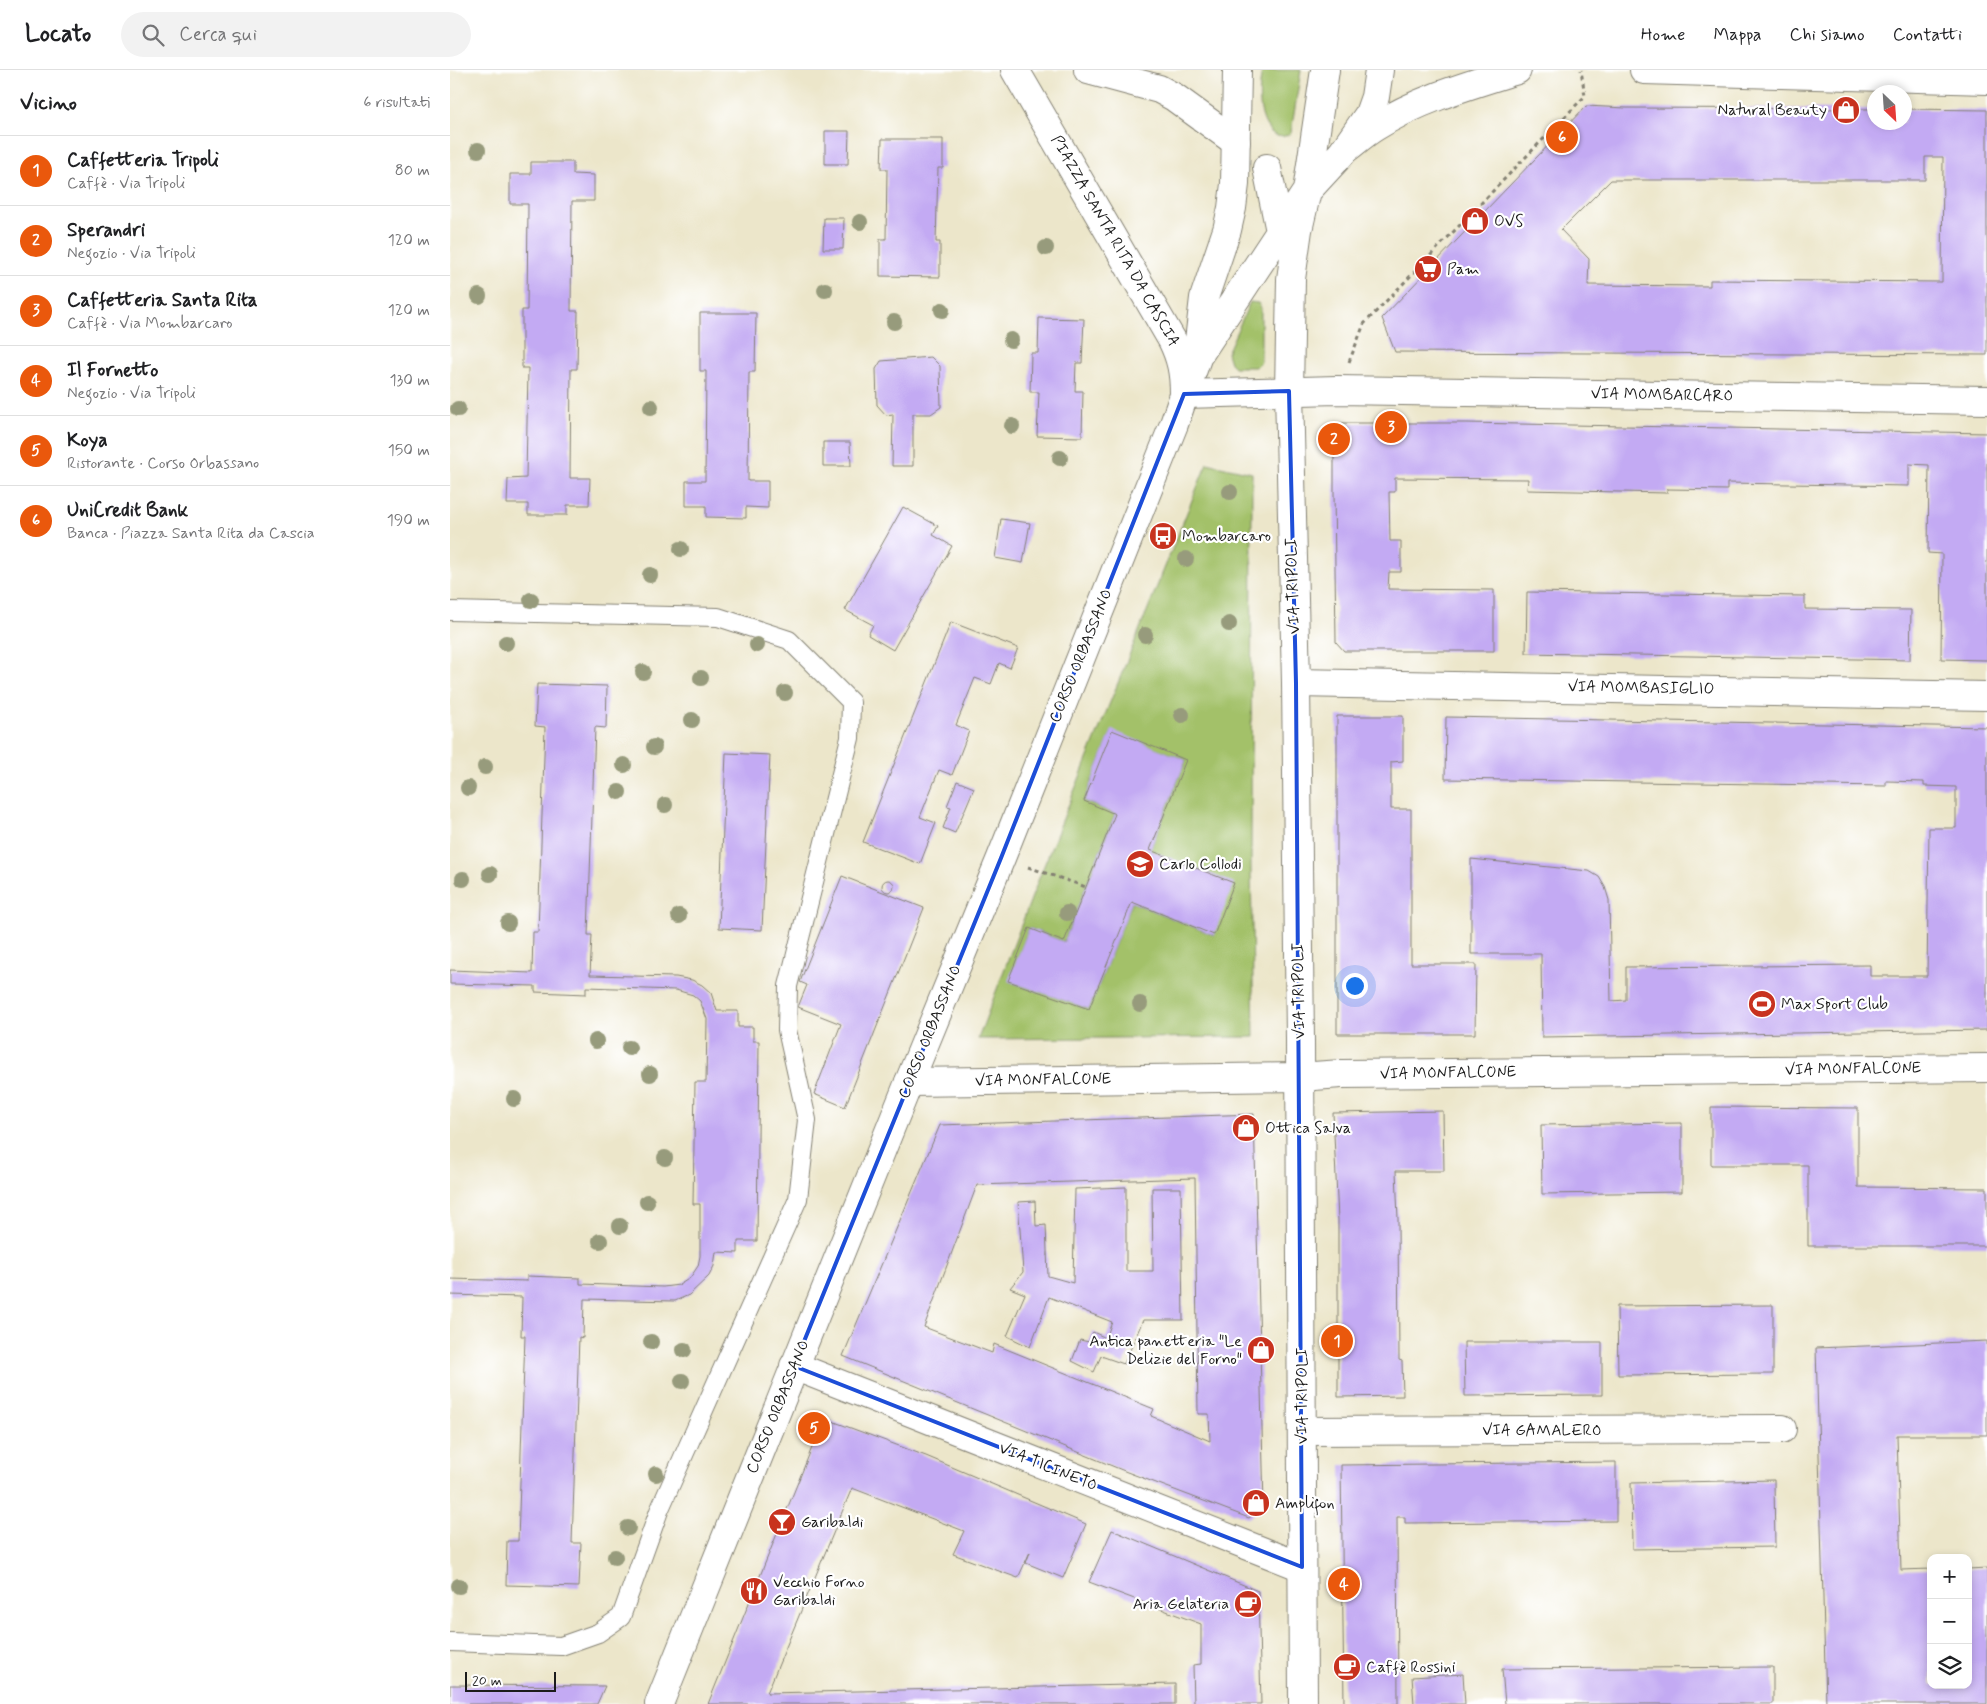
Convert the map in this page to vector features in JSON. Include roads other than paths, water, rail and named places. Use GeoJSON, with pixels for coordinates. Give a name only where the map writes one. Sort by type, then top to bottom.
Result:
{"type":"FeatureCollection","features":[{"type":"Feature","properties":{"kind":"street","name":"PIAZZA SANTA RITA DA CASCIA"},"geometry":{"type":"LineString","coordinates":[[1015,70],[1172,340],[1182,365],[1184,394]]}},
{"type":"Feature","properties":{"kind":"street"},"geometry":{"type":"LineString","coordinates":[[1088,70],[1159,89],[1181,102],[1236,142],[1267,168],[1307,191]]}},
{"type":"Feature","properties":{"kind":"street","name":"PIAZZA SANTA RITA DA CASCIA"},"geometry":{"type":"LineString","coordinates":[[1197,358],[1204,298],[1227,230],[1232,208],[1236,142],[1237,70]]}},
{"type":"Feature","properties":{"kind":"street","name":"PIAZZA SANTA RITA DA CASCIA"},"geometry":{"type":"LineString","coordinates":[[1291,279],[1298,230],[1307,191],[1325,70]]}},
{"type":"Feature","properties":{"kind":"street","name":"PIAZZA SANTA RITA DA CASCIA"},"geometry":{"type":"LineString","coordinates":[[1197,358],[1307,191],[1342,152],[1368,114],[1375,97],[1379,70]]}},
{"type":"Feature","properties":{"kind":"street","name":"PIAZZA SANTA RITA DA CASCIA"},"geometry":{"type":"LineString","coordinates":[[1342,152],[1374,128],[1399,114],[1466,87],[1517,70]]}},
{"type":"Feature","properties":{"kind":"street"},"geometry":{"type":"LineString","coordinates":[[1644,70],[1987,80]]}},
{"type":"Feature","properties":{"kind":"street"},"geometry":{"type":"LineString","coordinates":[[1267,168],[1291,279]]}},
{"type":"Feature","properties":{"kind":"street","name":"VIA TRIPOLI"},"geometry":{"type":"LineString","coordinates":[[1291,279],[1288,391],[1296,683],[1303,1704]]}},
{"type":"Feature","properties":{"kind":"street","name":"CORSO ORBASSANO"},"geometry":{"type":"LineString","coordinates":[[659,1704],[794,1366],[1001,858],[1174,424],[1197,358]]}},
{"type":"Feature","properties":{"kind":"street","name":"VIA MOMBARCARO"},"geometry":{"type":"LineString","coordinates":[[1288,391],[1338,390],[1987,400]]}},
{"type":"Feature","properties":{"kind":"street"},"geometry":{"type":"LineString","coordinates":[[1184,394],[1288,391]]}},
{"type":"Feature","properties":{"kind":"street","name":"VIA MOMBASIGLIO"},"geometry":{"type":"LineString","coordinates":[[1296,683],[1987,696]]}},
{"type":"Feature","properties":{"kind":"street","name":"VIA MONFALCONE"},"geometry":{"type":"LineString","coordinates":[[909,1082],[1300,1077],[1341,1074],[1987,1068]]}},
{"type":"Feature","properties":{"kind":"street","name":"VIA TICINETO"},"geometry":{"type":"LineString","coordinates":[[794,1366],[1302,1567]]}},
{"type":"Feature","properties":{"kind":"street","name":"VIA GAMALERO"},"geometry":{"type":"LineString","coordinates":[[1302,1431],[1782,1430]]}},
{"type":"Feature","properties":{"kind":"lane"},"geometry":{"type":"LineString","coordinates":[[450,611],[718,617],[789,640],[850,702],[850,738],[788,986],[787,1030],[807,1120],[798,1198],[659,1512],[621,1617],[598,1634],[561,1646],[450,1642]]}},
{"type":"Feature","properties":{"kind":"place","name":"Natural Beauty"},"geometry":{"type":"Point","coordinates":[1846,110]}},
{"type":"Feature","properties":{"kind":"place","name":"UniCredit Bank"},"geometry":{"type":"Point","coordinates":[1562,137]}},
{"type":"Feature","properties":{"kind":"place","name":"OVS"},"geometry":{"type":"Point","coordinates":[1475,221]}},
{"type":"Feature","properties":{"kind":"place","name":"Pam"},"geometry":{"type":"Point","coordinates":[1428,269]}},
{"type":"Feature","properties":{"kind":"place","name":"Caffetteria Santa Rita"},"geometry":{"type":"Point","coordinates":[1391,427]}},
{"type":"Feature","properties":{"kind":"place","name":"Sperandri"},"geometry":{"type":"Point","coordinates":[1334,439]}},
{"type":"Feature","properties":{"kind":"place","name":"Mombarcaro"},"geometry":{"type":"Point","coordinates":[1163,536]}},
{"type":"Feature","properties":{"kind":"place","name":"Carlo Collodi"},"geometry":{"type":"Point","coordinates":[1140,864]}},
{"type":"Feature","properties":{"kind":"place","name":"Max Sport Club"},"geometry":{"type":"Point","coordinates":[1762,1004]}},
{"type":"Feature","properties":{"kind":"place","name":"Ottica Salva"},"geometry":{"type":"Point","coordinates":[1246,1128]}},
{"type":"Feature","properties":{"kind":"place","name":"Caffetteria Tripoli"},"geometry":{"type":"Point","coordinates":[1337,1341]}},
{"type":"Feature","properties":{"kind":"place","name":"Antica panetteria \"Le Delizie del Forno\""},"geometry":{"type":"Point","coordinates":[1261,1350]}},
{"type":"Feature","properties":{"kind":"place","name":"Koya"},"geometry":{"type":"Point","coordinates":[814,1428]}},
{"type":"Feature","properties":{"kind":"place","name":"Amplifon"},"geometry":{"type":"Point","coordinates":[1256,1503]}},
{"type":"Feature","properties":{"kind":"place","name":"Garibaldi"},"geometry":{"type":"Point","coordinates":[782,1522]}},
{"type":"Feature","properties":{"kind":"place","name":"Il Fornetto"},"geometry":{"type":"Point","coordinates":[1344,1584]}},
{"type":"Feature","properties":{"kind":"place","name":"Vecchio Forno Garibaldi"},"geometry":{"type":"Point","coordinates":[754,1591]}},
{"type":"Feature","properties":{"kind":"place","name":"Aria Gelateria"},"geometry":{"type":"Point","coordinates":[1248,1604]}},
{"type":"Feature","properties":{"kind":"place","name":"Caffè Rossini"},"geometry":{"type":"Point","coordinates":[1347,1667]}}]}
